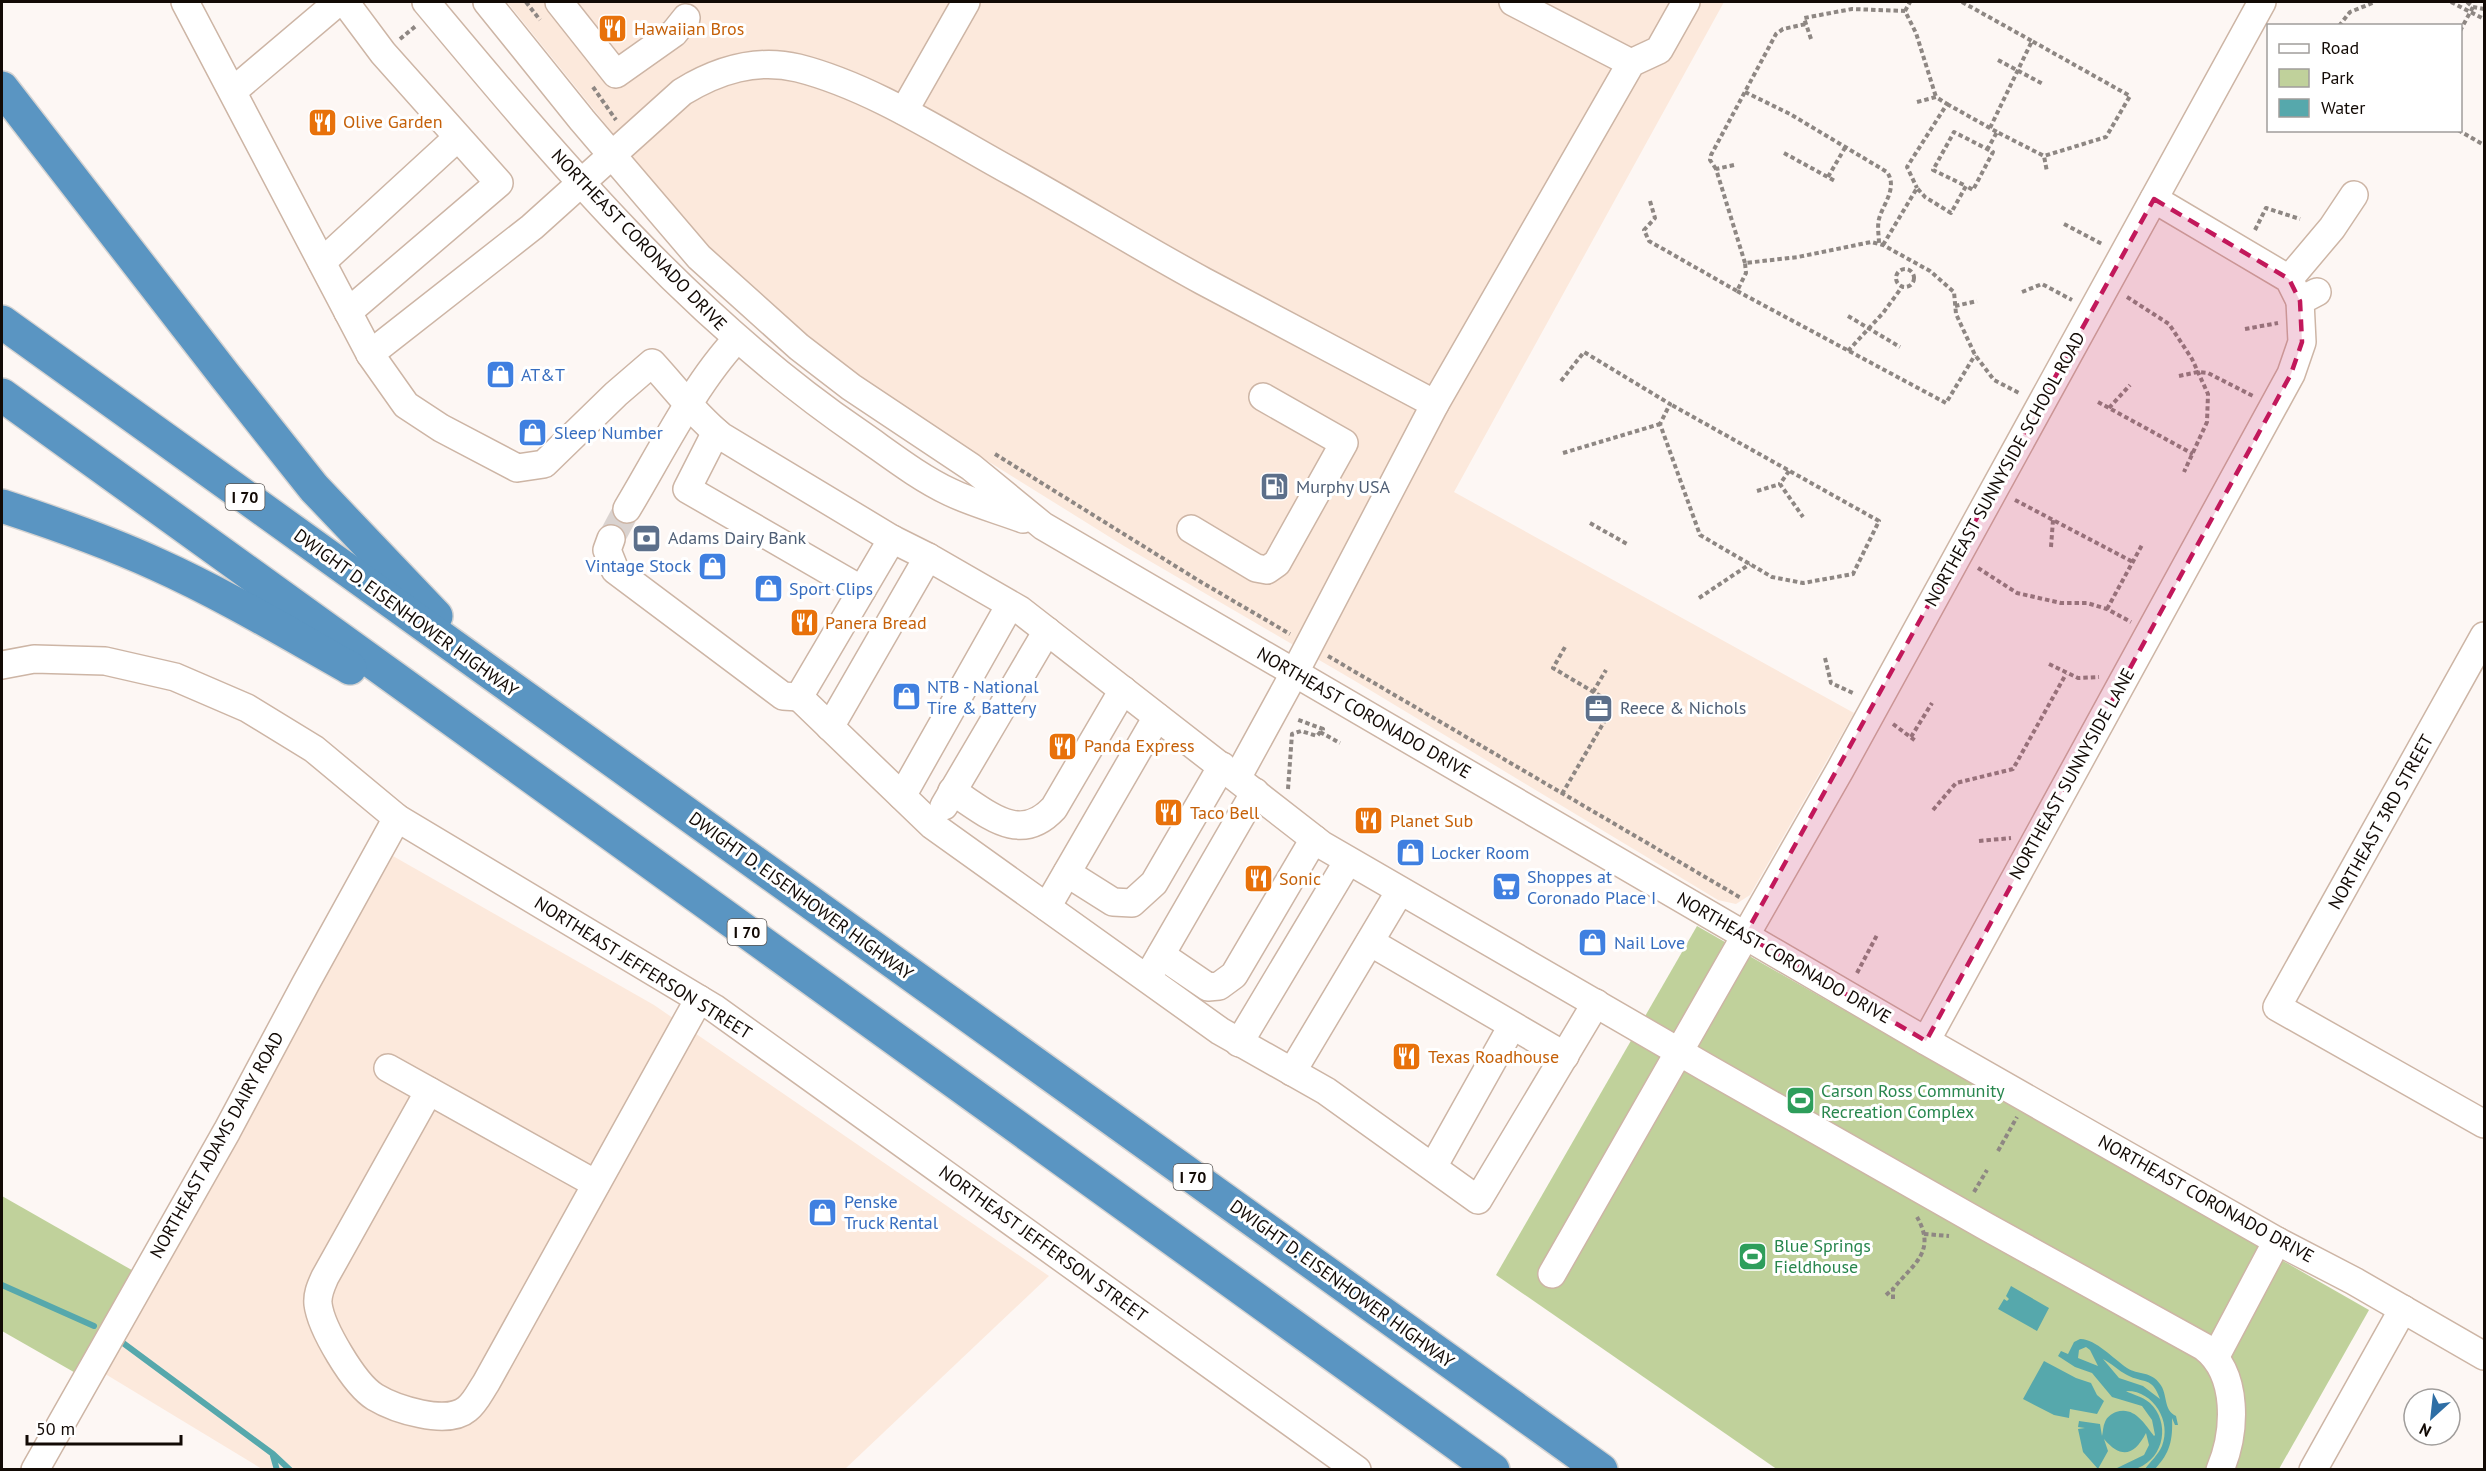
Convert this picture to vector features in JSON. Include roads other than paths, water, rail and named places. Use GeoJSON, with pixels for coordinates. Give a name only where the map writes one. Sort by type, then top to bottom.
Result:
{"type":"FeatureCollection","features":[{"type":"Feature","properties":{"kind":"highway"},"geometry":{"type":"LineString","coordinates":[[2,88],[315,488],[489,672]]}},
{"type":"Feature","properties":{"kind":"highway","name":"DWIGHT D. EISENHOWER HIGHWAY"},"geometry":{"type":"LineString","coordinates":[[2,322],[1601,1470]]}},
{"type":"Feature","properties":{"kind":"highway","name":"I 70"},"geometry":{"type":"LineString","coordinates":[[2,395],[1493,1470]]}},
{"type":"Feature","properties":{"kind":"highway"},"geometry":{"type":"LineString","coordinates":[[2,506],[63,526],[157,564],[274,625],[497,751]]}},
{"type":"Feature","properties":{"kind":"street"},"geometry":{"type":"LineString","coordinates":[[185,2],[370,354],[406,405],[441,428],[517,468],[544,464],[616,394],[652,363],[701,419],[716,432],[892,539],[928,557],[1010,605],[1047,631],[1314,839],[1348,861],[1679,1052],[2172,1328],[2216,1356],[2225,1372],[2231,1405],[2230,1427],[2220,1470]]}},
{"type":"Feature","properties":{"kind":"street"},"geometry":{"type":"LineString","coordinates":[[233,91],[338,2]]}},
{"type":"Feature","properties":{"kind":"street"},"geometry":{"type":"LineString","coordinates":[[345,2],[383,53],[499,183],[348,312]]}},
{"type":"Feature","properties":{"kind":"street","name":"NORTHEAST CORONADO DRIVE"},"geometry":{"type":"LineString","coordinates":[[487,2],[612,156],[699,257],[759,313],[851,387],[971,467],[1043,526],[1926,1041],[2277,1241],[2476,1351]]}},
{"type":"Feature","properties":{"kind":"street"},"geometry":{"type":"LineString","coordinates":[[559,2],[616,74],[674,33],[686,18]]}},
{"type":"Feature","properties":{"kind":"street"},"geometry":{"type":"LineString","coordinates":[[904,111],[966,2]]}},
{"type":"Feature","properties":{"kind":"street"},"geometry":{"type":"LineString","coordinates":[[1513,2],[1631,63]]}},
{"type":"Feature","properties":{"kind":"street"},"geometry":{"type":"LineString","coordinates":[[1147,979],[1161,955],[1238,779],[1435,404],[1631,63],[1659,50],[1686,2]]}},
{"type":"Feature","properties":{"kind":"street","name":"NORTHEAST SUNNYSIDE SCHOOL ROAD"},"geometry":{"type":"LineString","coordinates":[[1552,1274],[1840,770],[2262,2]]}},
{"type":"Feature","properties":{"kind":"street","name":"NORTHEAST CORONADO DRIVE"},"geometry":{"type":"LineString","coordinates":[[420,9],[658,265],[777,374],[831,414],[950,492],[1043,526]]}},
{"type":"Feature","properties":{"kind":"street"},"geometry":{"type":"LineString","coordinates":[[370,354],[532,227],[682,92],[708,76],[738,67],[768,64],[798,68],[904,111],[1201,280],[1435,404]]}},
{"type":"Feature","properties":{"kind":"street"},"geometry":{"type":"LineString","coordinates":[[322,262],[458,138]]}},
{"type":"Feature","properties":{"kind":"street"},"geometry":{"type":"LineString","coordinates":[[2154,199],[2298,298],[2332,228],[2354,195]]}},
{"type":"Feature","properties":{"kind":"street","name":"NORTHEAST SUNNYSIDE LANE"},"geometry":{"type":"LineString","coordinates":[[1926,1041],[2291,374],[2302,342],[2298,298]]}},
{"type":"Feature","properties":{"kind":"street"},"geometry":{"type":"LineString","coordinates":[[627,509],[690,404],[724,352],[737,339]]}},
{"type":"Feature","properties":{"kind":"street"},"geometry":{"type":"LineString","coordinates":[[1191,529],[1256,568],[1268,570],[1277,563],[1344,443],[1263,396]]}},
{"type":"Feature","properties":{"kind":"street"},"geometry":{"type":"LineString","coordinates":[[716,432],[687,489],[862,590]]}},
{"type":"Feature","properties":{"kind":"street"},"geometry":{"type":"LineString","coordinates":[[611,539],[607,550],[615,570],[783,696],[798,697],[932,825],[1220,1031],[1326,1091],[1478,1200],[1596,1003]]}},
{"type":"Feature","properties":{"kind":"street"},"geometry":{"type":"LineString","coordinates":[[798,697],[892,539]]}},
{"type":"Feature","properties":{"kind":"street"},"geometry":{"type":"LineString","coordinates":[[830,727],[928,557]]}},
{"type":"Feature","properties":{"kind":"street"},"geometry":{"type":"LineString","coordinates":[[902,796],[1010,605]]}},
{"type":"Feature","properties":{"kind":"street"},"geometry":{"type":"LineString","coordinates":[[932,825],[1047,631]]}},
{"type":"Feature","properties":{"kind":"street","name":"NORTHEAST 3RD STREET"},"geometry":{"type":"LineString","coordinates":[[2484,636],[2277,1007],[2484,1125]]}},
{"type":"Feature","properties":{"kind":"street","name":"NORTHEAST JEFFERSON STREET"},"geometry":{"type":"LineString","coordinates":[[2,665],[34,659],[105,662],[175,677],[247,708],[314,749],[398,818],[699,999],[1357,1470]]}},
{"type":"Feature","properties":{"kind":"street"},"geometry":{"type":"LineString","coordinates":[[952,791],[1006,825],[1024,825],[1046,817],[1054,808],[1123,690]]}},
{"type":"Feature","properties":{"kind":"street"},"geometry":{"type":"LineString","coordinates":[[1047,907],[1157,717]]}},
{"type":"Feature","properties":{"kind":"street"},"geometry":{"type":"LineString","coordinates":[[1067,873],[1113,902],[1132,903],[1154,883],[1238,779]]}},
{"type":"Feature","properties":{"kind":"street","name":"NORTHEAST ADAMS DAIRY ROAD"},"geometry":{"type":"LineString","coordinates":[[35,1470],[220,1143],[398,818]]}},
{"type":"Feature","properties":{"kind":"street"},"geometry":{"type":"LineString","coordinates":[[1161,955],[1208,987],[1219,986],[1234,975],[1314,839]]}},
{"type":"Feature","properties":{"kind":"street"},"geometry":{"type":"LineString","coordinates":[[1239,1042],[1348,861]]}},
{"type":"Feature","properties":{"kind":"street"},"geometry":{"type":"LineString","coordinates":[[1292,1072],[1400,891]]}},
{"type":"Feature","properties":{"kind":"street"},"geometry":{"type":"LineString","coordinates":[[1370,942],[1565,1056]]}},
{"type":"Feature","properties":{"kind":"street"},"geometry":{"type":"LineString","coordinates":[[429,1091],[318,1293],[322,1320],[354,1376],[375,1397],[427,1415],[443,1417],[455,1416],[467,1409],[486,1383],[699,999]]}},
{"type":"Feature","properties":{"kind":"street"},"geometry":{"type":"LineString","coordinates":[[1432,1167],[1512,1026]]}},
{"type":"Feature","properties":{"kind":"street"},"geometry":{"type":"LineString","coordinates":[[388,1068],[596,1184]]}},
{"type":"Feature","properties":{"kind":"street"},"geometry":{"type":"LineString","coordinates":[[2216,1356],[2277,1241]]}},
{"type":"Feature","properties":{"kind":"street"},"geometry":{"type":"LineString","coordinates":[[2313,1470],[2403,1309]]}},
{"type":"Feature","properties":{"kind":"water"},"geometry":{"type":"Polygon","coordinates":[[[2011,1286],[2049,1308],[2037,1331],[1998,1309],[2004,1299],[2007,1301],[2009,1299],[2006,1296],[2011,1286]]]}},
{"type":"Feature","properties":{"kind":"water"},"geometry":{"type":"Polygon","coordinates":[[[2080,1339],[2091,1342],[2127,1368],[2149,1375],[2160,1384],[2167,1406],[2176,1416],[2178,1425],[2175,1425],[2172,1418],[2170,1446],[2155,1469],[2145,1469],[2162,1446],[2164,1427],[2162,1417],[2152,1401],[2136,1392],[2126,1391],[2150,1403],[2160,1420],[2162,1439],[2154,1456],[2147,1463],[2135,1469],[2115,1469],[2144,1455],[2149,1445],[2146,1433],[2137,1446],[2127,1452],[2116,1450],[2104,1439],[2108,1451],[2098,1469],[2083,1452],[2078,1429],[2085,1428],[2078,1427],[2079,1421],[2100,1424],[2102,1436],[2106,1420],[2116,1412],[2128,1411],[2138,1417],[2155,1435],[2152,1420],[2142,1406],[2112,1397],[2092,1373],[2075,1367],[2058,1356],[2061,1351],[2068,1354],[2074,1342],[2080,1339]],[[2086,1347],[2079,1350],[2078,1358],[2098,1366],[2090,1350],[2086,1347]],[[2103,1359],[2119,1378],[2143,1386],[2160,1399],[2151,1384],[2127,1375],[2103,1359]]]}},
{"type":"Feature","properties":{"kind":"water"},"geometry":{"type":"Polygon","coordinates":[[[2044,1361],[2076,1378],[2091,1383],[2097,1395],[2104,1401],[2097,1414],[2070,1409],[2069,1418],[2054,1415],[2023,1399],[2044,1361]]]}},
{"type":"Feature","properties":{"kind":"waterway"},"geometry":{"type":"LineString","coordinates":[[2,1285],[94,1326]]}},
{"type":"Feature","properties":{"kind":"waterway"},"geometry":{"type":"LineString","coordinates":[[119,1340],[273,1454],[290,1470]]}},
{"type":"Feature","properties":{"kind":"waterway"},"geometry":{"type":"LineString","coordinates":[[273,1456],[277,1470]]}},
{"type":"Feature","properties":{"kind":"tunnel"},"geometry":{"type":"LineString","coordinates":[[611,539],[627,509]]}},
{"type":"Feature","properties":{"kind":"place","name":"Hawaiian Bros"},"geometry":{"type":"Point","coordinates":[613,29]}},
{"type":"Feature","properties":{"kind":"place","name":"Olive Garden"},"geometry":{"type":"Point","coordinates":[322,122]}},
{"type":"Feature","properties":{"kind":"place","name":"AT&T"},"geometry":{"type":"Point","coordinates":[500,375]}},
{"type":"Feature","properties":{"kind":"place","name":"Sleep Number"},"geometry":{"type":"Point","coordinates":[533,433]}},
{"type":"Feature","properties":{"kind":"place","name":"Murphy USA"},"geometry":{"type":"Point","coordinates":[1275,487]}},
{"type":"Feature","properties":{"kind":"place","name":"Adams Dairy Bank"},"geometry":{"type":"Point","coordinates":[647,538]}},
{"type":"Feature","properties":{"kind":"place","name":"Vintage Stock"},"geometry":{"type":"Point","coordinates":[712,566]}},
{"type":"Feature","properties":{"kind":"place","name":"Sport Clips"},"geometry":{"type":"Point","coordinates":[768,589]}},
{"type":"Feature","properties":{"kind":"place","name":"Panera Bread"},"geometry":{"type":"Point","coordinates":[804,623]}},
{"type":"Feature","properties":{"kind":"place","name":"NTB - National Tire & Battery"},"geometry":{"type":"Point","coordinates":[906,697]}},
{"type":"Feature","properties":{"kind":"place","name":"Reece & Nichols"},"geometry":{"type":"Point","coordinates":[1599,708]}},
{"type":"Feature","properties":{"kind":"place","name":"Panda Express"},"geometry":{"type":"Point","coordinates":[1063,746]}},
{"type":"Feature","properties":{"kind":"place","name":"Taco Bell"},"geometry":{"type":"Point","coordinates":[1169,813]}},
{"type":"Feature","properties":{"kind":"place","name":"Planet Sub"},"geometry":{"type":"Point","coordinates":[1369,821]}},
{"type":"Feature","properties":{"kind":"place","name":"Locker Room"},"geometry":{"type":"Point","coordinates":[1410,853]}},
{"type":"Feature","properties":{"kind":"place","name":"Sonic"},"geometry":{"type":"Point","coordinates":[1258,879]}},
{"type":"Feature","properties":{"kind":"place","name":"Shoppes at Coronado Place I"},"geometry":{"type":"Point","coordinates":[1506,887]}},
{"type":"Feature","properties":{"kind":"place","name":"Nail Love"},"geometry":{"type":"Point","coordinates":[1593,943]}},
{"type":"Feature","properties":{"kind":"place","name":"Texas Roadhouse"},"geometry":{"type":"Point","coordinates":[1407,1057]}},
{"type":"Feature","properties":{"kind":"place","name":"Carson Ross Community Recreation Complex"},"geometry":{"type":"Point","coordinates":[1800,1101]}},
{"type":"Feature","properties":{"kind":"place","name":"Penske Truck Rental"},"geometry":{"type":"Point","coordinates":[823,1212]}},
{"type":"Feature","properties":{"kind":"place","name":"Blue Springs Fieldhouse"},"geometry":{"type":"Point","coordinates":[1753,1256]}}]}
